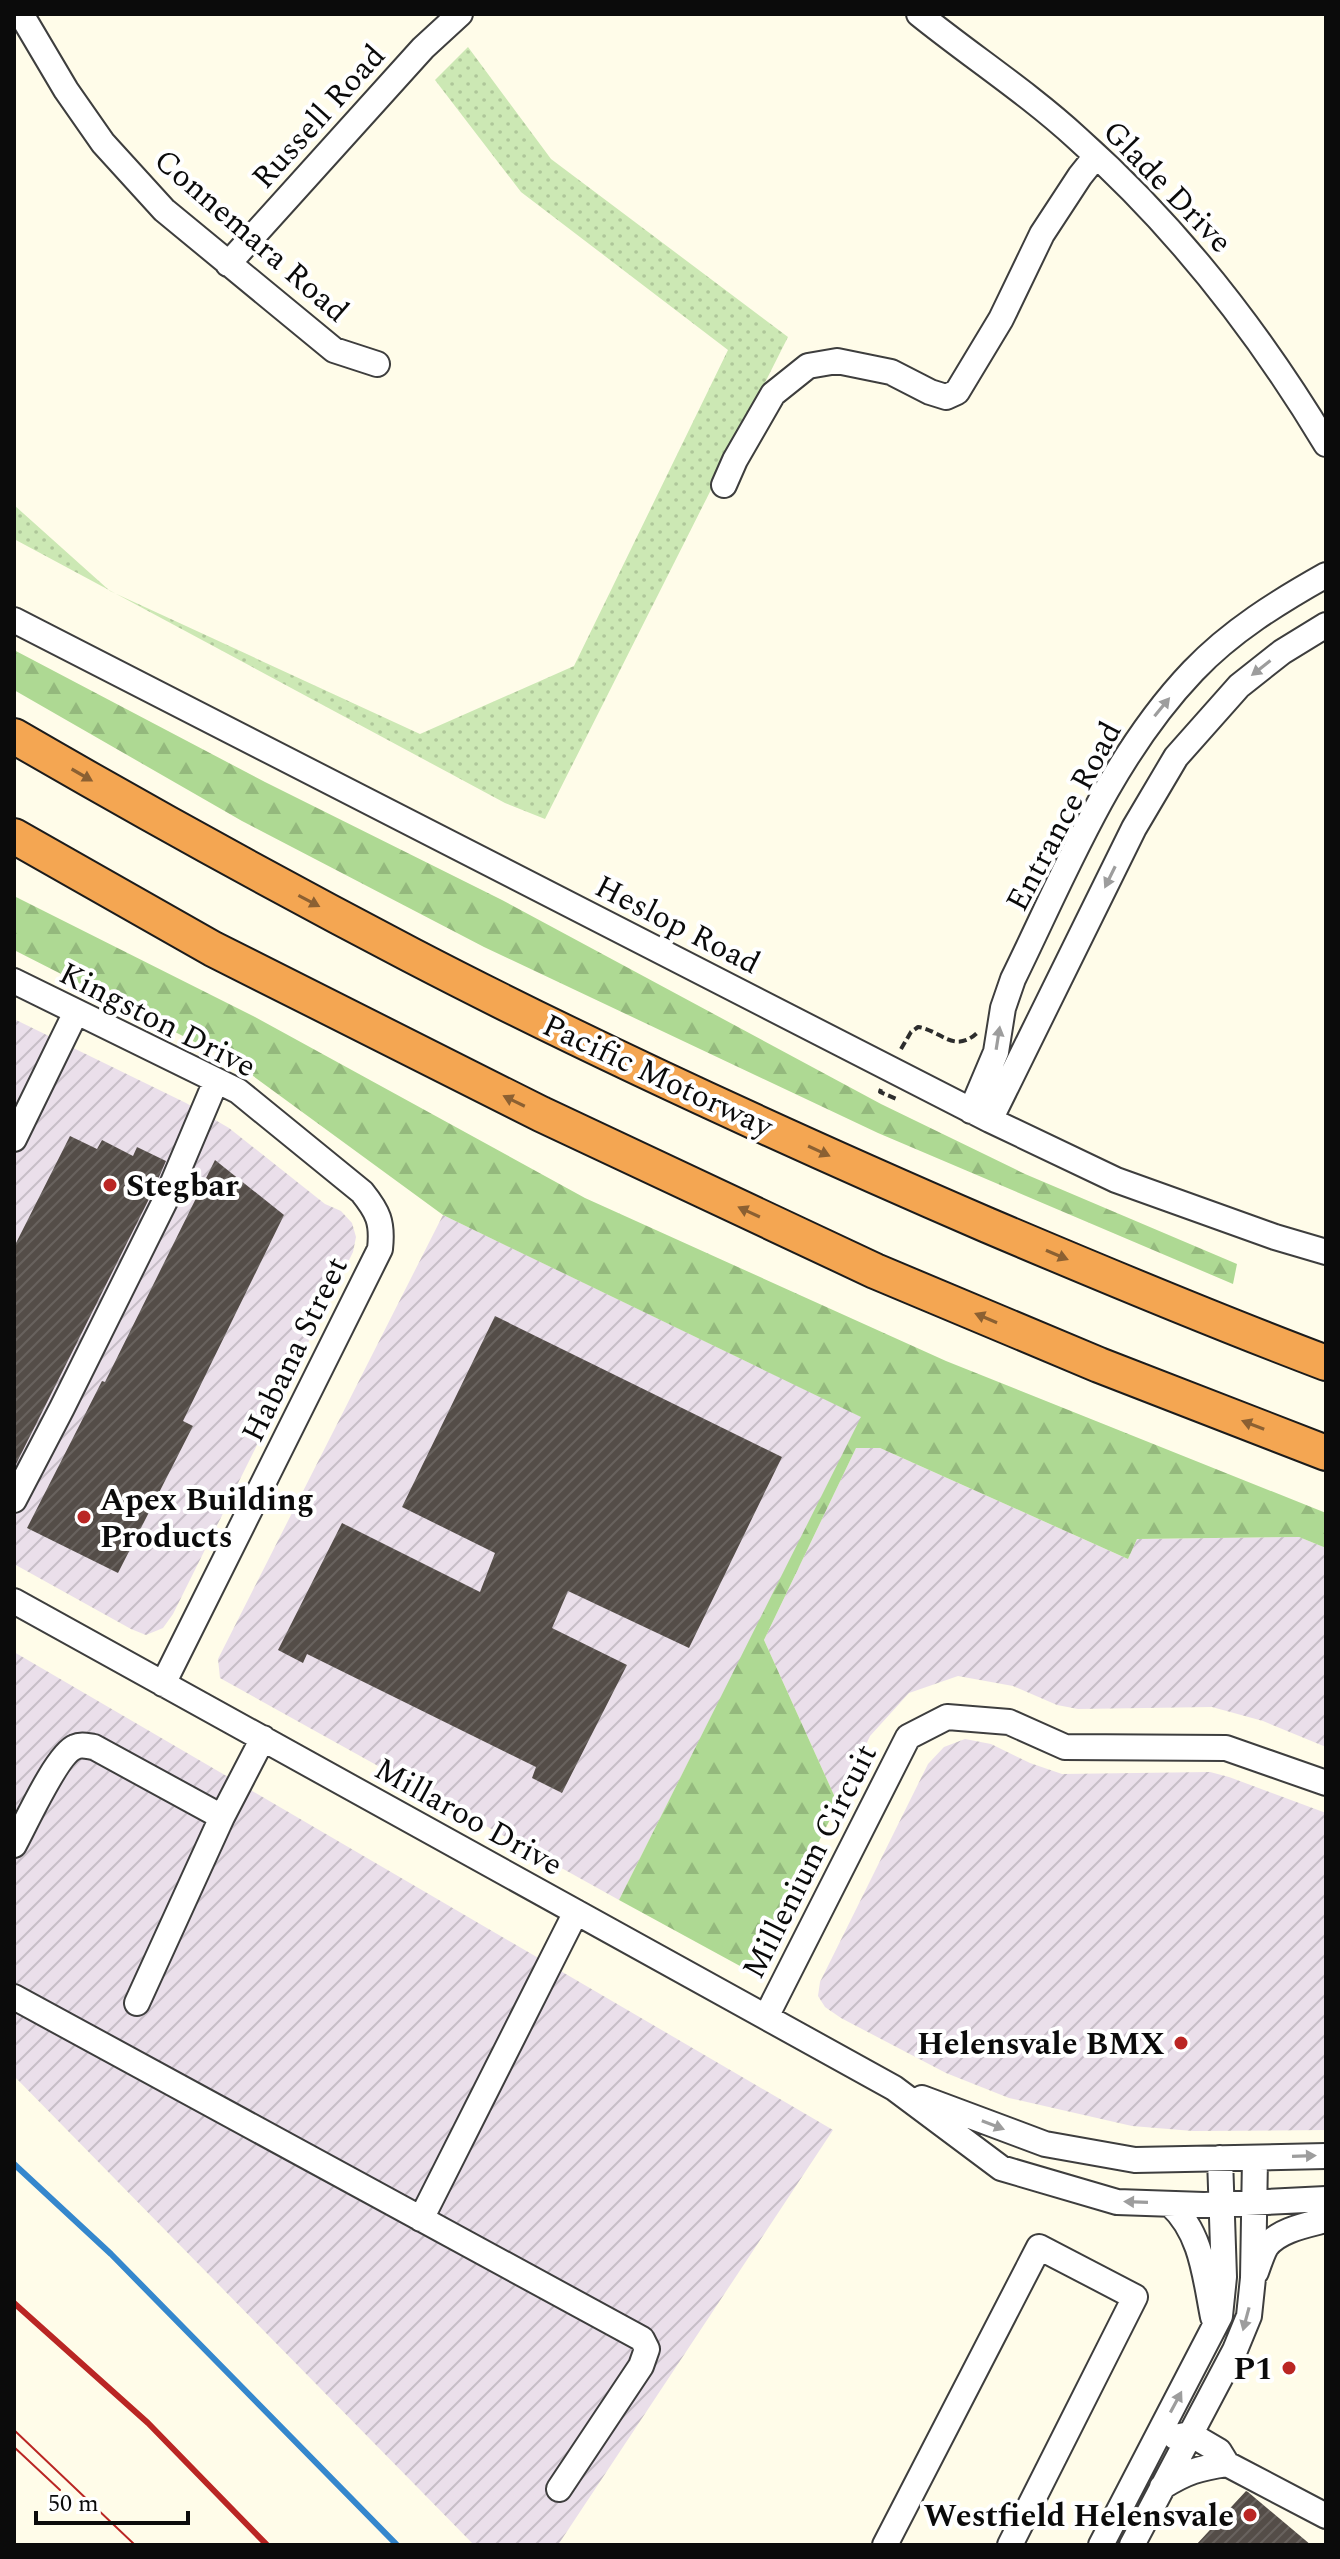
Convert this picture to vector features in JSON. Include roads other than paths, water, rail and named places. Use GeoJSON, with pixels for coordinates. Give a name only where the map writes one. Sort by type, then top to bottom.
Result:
{"type":"FeatureCollection","features":[{"type":"Feature","properties":{"kind":"highway","name":"Pacific Motorway"},"geometry":{"type":"LineString","coordinates":[[14,736],[194,839],[555,1027],[857,1169],[1134,1287],[1326,1363]]}},
{"type":"Feature","properties":{"kind":"highway"},"geometry":{"type":"LineString","coordinates":[[14,836],[213,949],[555,1121],[875,1271],[1099,1365],[1326,1453]]}},
{"type":"Feature","properties":{"kind":"street","name":"Connemara Road"},"geometry":{"type":"LineString","coordinates":[[21,14],[66,90],[103,143],[164,210],[334,350],[377,364]]}},
{"type":"Feature","properties":{"kind":"street","name":"Russell Road"},"geometry":{"type":"LineString","coordinates":[[228,264],[423,48],[460,14]]}},
{"type":"Feature","properties":{"kind":"street","name":"Glade Drive"},"geometry":{"type":"LineString","coordinates":[[919,14],[1026,96],[1096,156],[1167,228],[1221,290],[1299,399],[1326,444]]}},
{"type":"Feature","properties":{"kind":"street"},"geometry":{"type":"LineString","coordinates":[[724,485],[773,394],[808,366],[837,361],[891,372],[946,397],[957,392],[1001,319],[1042,234],[1096,156]]}},
{"type":"Feature","properties":{"kind":"street","name":"Entrance Road"},"geometry":{"type":"LineString","coordinates":[[980,1116],[1003,1008],[1013,979],[1115,775],[1142,734],[1187,678],[1222,645],[1269,609],[1326,575]]}},
{"type":"Feature","properties":{"kind":"street","name":"Heslop Road"},"geometry":{"type":"LineString","coordinates":[[14,620],[980,1116],[1116,1180],[1326,1252]]}},
{"type":"Feature","properties":{"kind":"street"},"geometry":{"type":"LineString","coordinates":[[980,1116],[1134,828],[1176,757],[1239,686],[1282,652],[1326,625]]}},
{"type":"Feature","properties":{"kind":"street"},"geometry":{"type":"LineString","coordinates":[[1142,734],[1176,757]]}},
{"type":"Feature","properties":{"kind":"street","name":"Kingston Drive"},"geometry":{"type":"LineString","coordinates":[[14,981],[238,1091],[362,1192],[377,1212]]}},
{"type":"Feature","properties":{"kind":"street"},"geometry":{"type":"LineString","coordinates":[[14,1139],[76,1012]]}},
{"type":"Feature","properties":{"kind":"street"},"geometry":{"type":"LineString","coordinates":[[14,1500],[166,1199],[216,1081]]}},
{"type":"Feature","properties":{"kind":"street","name":"Habana Street"},"geometry":{"type":"LineString","coordinates":[[163,1684],[380,1249],[382,1232],[377,1212]]}},
{"type":"Feature","properties":{"kind":"street","name":"Millaroo Drive"},"geometry":{"type":"LineString","coordinates":[[14,1601],[894,2088],[1001,2168],[1117,2202],[1220,2205],[1326,2199]]}},
{"type":"Feature","properties":{"kind":"street","name":"Millenium Circuit"},"geometry":{"type":"LineString","coordinates":[[766,2017],[908,1737],[947,1717],[1009,1722],[1065,1747],[1226,1748],[1326,1783]]}},
{"type":"Feature","properties":{"kind":"street"},"geometry":{"type":"LineString","coordinates":[[137,2003],[222,1817],[263,1738]]}},
{"type":"Feature","properties":{"kind":"street"},"geometry":{"type":"LineString","coordinates":[[14,1845],[59,1762],[71,1748],[80,1745],[94,1747],[222,1817]]}},
{"type":"Feature","properties":{"kind":"street"},"geometry":{"type":"LineString","coordinates":[[421,2219],[576,1912]]}},
{"type":"Feature","properties":{"kind":"street"},"geometry":{"type":"LineString","coordinates":[[14,1997],[642,2339],[647,2349],[641,2366],[559,2489]]}},
{"type":"Feature","properties":{"kind":"street","name":"Millaroo Drive"},"geometry":{"type":"LineString","coordinates":[[894,2088],[1045,2144],[1135,2160],[1326,2156]]}},
{"type":"Feature","properties":{"kind":"street"},"geometry":{"type":"LineString","coordinates":[[1101,2545],[1215,2328],[1223,2302],[1220,2158]]}},
{"type":"Feature","properties":{"kind":"street"},"geometry":{"type":"LineString","coordinates":[[1132,2545],[1249,2316],[1253,2278],[1255,2158]]}},
{"type":"Feature","properties":{"kind":"street"},"geometry":{"type":"LineString","coordinates":[[1170,2204],[1190,2230],[1198,2247],[1215,2328]]}},
{"type":"Feature","properties":{"kind":"street"},"geometry":{"type":"LineString","coordinates":[[1253,2278],[1267,2245],[1300,2227],[1326,2220]]}},
{"type":"Feature","properties":{"kind":"street"},"geometry":{"type":"LineString","coordinates":[[885,2545],[1039,2247],[1135,2297],[1010,2545]]}},
{"type":"Feature","properties":{"kind":"street"},"geometry":{"type":"LineString","coordinates":[[1131,2489],[1145,2481],[1170,2439],[1180,2434],[1190,2434],[1219,2451],[1227,2464],[1326,2516]]}},
{"type":"Feature","properties":{"kind":"street"},"geometry":{"type":"LineString","coordinates":[[1162,2487],[1185,2472],[1227,2464]]}},
{"type":"Feature","properties":{"kind":"waterway"},"geometry":{"type":"LineString","coordinates":[[14,2164],[111,2254],[397,2545]]}},
{"type":"Feature","properties":{"kind":"tram line"},"geometry":{"type":"LineString","coordinates":[[14,2430],[135,2545]]}},
{"type":"Feature","properties":{"kind":"tram line"},"geometry":{"type":"LineString","coordinates":[[14,2447],[60,2490]]}},
{"type":"Feature","properties":{"kind":"railway"},"geometry":{"type":"LineString","coordinates":[[14,2303],[148,2423],[267,2545]]}},
{"type":"Feature","properties":{"kind":"place","name":"Stegbar"},"geometry":{"type":"Point","coordinates":[110,1185]}},
{"type":"Feature","properties":{"kind":"place","name":"Apex Building Products"},"geometry":{"type":"Point","coordinates":[84,1517]}},
{"type":"Feature","properties":{"kind":"place","name":"Helensvale BMX"},"geometry":{"type":"Point","coordinates":[1181,2043]}},
{"type":"Feature","properties":{"kind":"place","name":"P1"},"geometry":{"type":"Point","coordinates":[1289,2368]}},
{"type":"Feature","properties":{"kind":"place","name":"Westfield Helensvale"},"geometry":{"type":"Point","coordinates":[1250,2515]}}]}
